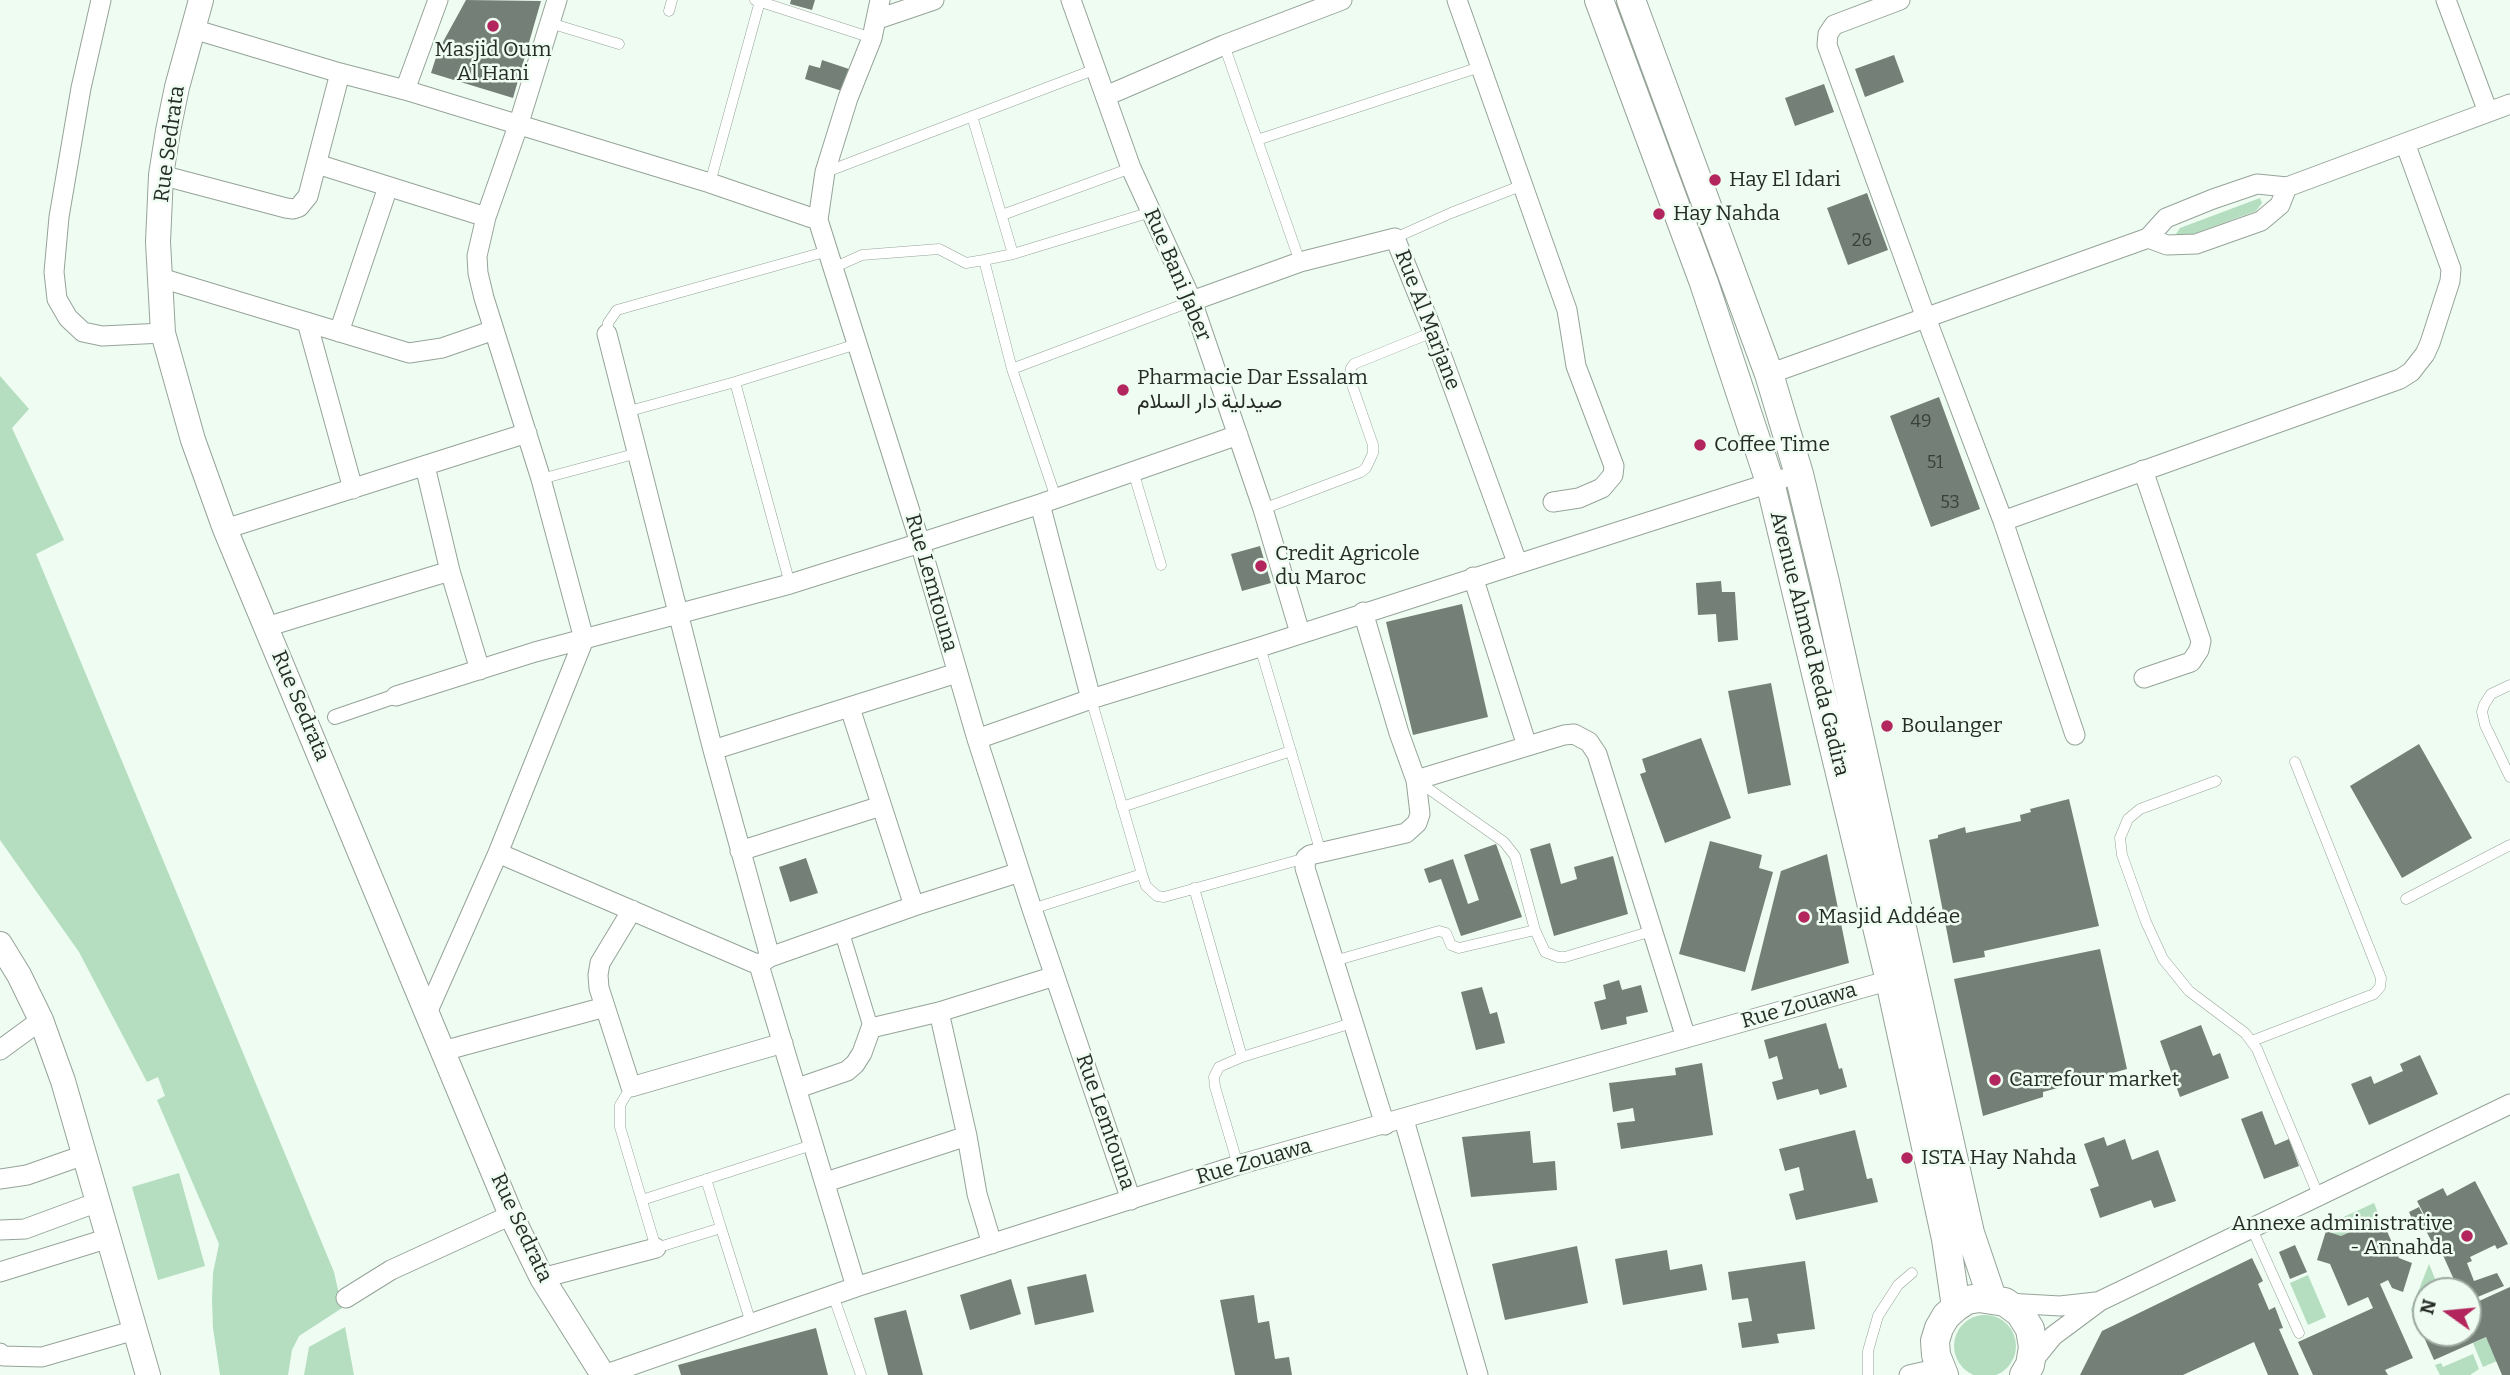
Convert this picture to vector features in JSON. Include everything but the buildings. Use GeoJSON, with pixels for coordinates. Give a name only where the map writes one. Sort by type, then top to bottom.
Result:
{"type":"FeatureCollection","features":[{"type":"Feature","properties":{"kind":"main road","name":"Avenue Ahmed Reda Gadira"},"geometry":{"type":"LineString","coordinates":[[1599,0],[1704,283],[1770,482],[1970,1233],[1999,1300]]}},
{"type":"Feature","properties":{"kind":"main road","name":"Avenue Ahmed Reda Gadira"},"geometry":{"type":"LineString","coordinates":[[1631,0],[1769,374],[1799,474],[1825,582],[1901,978],[1956,1307]]}},
{"type":"Feature","properties":{"kind":"main road"},"geometry":{"type":"LineString","coordinates":[[1942,1371],[1936,1355],[1939,1328],[1946,1316],[1967,1300],[1999,1300],[2020,1313],[2030,1329],[2033,1347],[2027,1370]]}},
{"type":"Feature","properties":{"kind":"street"},"geometry":{"type":"LineString","coordinates":[[101,0],[80,88],[59,217],[54,272],[57,299],[68,318],[83,332],[102,336],[163,333]]}},
{"type":"Feature","properties":{"kind":"street","name":"Rue Sedrata"},"geometry":{"type":"LineString","coordinates":[[201,0],[177,87],[161,175],[158,242],[163,333],[193,439],[225,529],[511,1215],[542,1278],[604,1375]]}},
{"type":"Feature","properties":{"kind":"street"},"geometry":{"type":"LineString","coordinates":[[405,90],[438,0]]}},
{"type":"Feature","properties":{"kind":"street"},"geometry":{"type":"LineString","coordinates":[[427,1013],[498,853],[584,639],[541,479],[478,273],[477,256],[486,216],[558,0]]}},
{"type":"Feature","properties":{"kind":"street"},"geometry":{"type":"LineString","coordinates":[[877,19],[934,0]]}},
{"type":"Feature","properties":{"kind":"street","name":"Rue Bani Jaber"},"geometry":{"type":"LineString","coordinates":[[1071,0],[1131,168],[1192,301],[1263,509],[1300,633]]}},
{"type":"Feature","properties":{"kind":"street"},"geometry":{"type":"LineString","coordinates":[[1106,96],[1303,11],[1342,0]]}},
{"type":"Feature","properties":{"kind":"street"},"geometry":{"type":"LineString","coordinates":[[1457,0],[1567,310],[1576,366],[1614,466],[1613,475],[1602,488],[1579,498],[1553,502]]}},
{"type":"Feature","properties":{"kind":"street"},"geometry":{"type":"LineString","coordinates":[[1899,0],[1834,25],[1828,34],[1827,45],[2003,521],[2076,735]]}},
{"type":"Feature","properties":{"kind":"street"},"geometry":{"type":"LineString","coordinates":[[2446,0],[2488,112]]}},
{"type":"Feature","properties":{"kind":"street","name":"Rue Lemtouna"},"geometry":{"type":"LineString","coordinates":[[877,19],[825,172],[818,220],[920,543],[977,739],[1131,1200]]}},
{"type":"Feature","properties":{"kind":"street"},"geometry":{"type":"LineString","coordinates":[[193,29],[710,183],[818,220]]}},
{"type":"Feature","properties":{"kind":"street"},"geometry":{"type":"LineString","coordinates":[[161,175],[293,209],[299,207],[308,196],[340,73]]}},
{"type":"Feature","properties":{"kind":"street"},"geometry":{"type":"LineString","coordinates":[[1769,374],[2148,238],[2166,218],[2213,199],[2258,184],[2287,187],[2510,104]]}},
{"type":"Feature","properties":{"kind":"street"},"geometry":{"type":"LineString","coordinates":[[2003,521],[2400,379],[2419,364],[2430,343],[2450,281],[2451,269],[2406,143]]}},
{"type":"Feature","properties":{"kind":"street"},"geometry":{"type":"LineString","coordinates":[[317,164],[486,216]]}},
{"type":"Feature","properties":{"kind":"street"},"geometry":{"type":"LineString","coordinates":[[339,332],[388,187]]}},
{"type":"Feature","properties":{"kind":"street"},"geometry":{"type":"LineString","coordinates":[[2148,238],[2177,246],[2196,244],[2261,221],[2280,205],[2287,187]]}},
{"type":"Feature","properties":{"kind":"street","name":"Rue Al Marjane"},"geometry":{"type":"LineString","coordinates":[[1192,301],[1300,262],[1395,238],[1433,332],[1517,562]]}},
{"type":"Feature","properties":{"kind":"street"},"geometry":{"type":"LineString","coordinates":[[161,278],[409,353],[442,348],[494,330]]}},
{"type":"Feature","properties":{"kind":"street"},"geometry":{"type":"LineString","coordinates":[[307,323],[353,489]]}},
{"type":"Feature","properties":{"kind":"street"},"geometry":{"type":"LineString","coordinates":[[607,334],[740,851],[783,1044],[856,1287]]}},
{"type":"Feature","properties":{"kind":"street"},"geometry":{"type":"LineString","coordinates":[[225,529],[527,433]]}},
{"type":"Feature","properties":{"kind":"street"},"geometry":{"type":"LineString","coordinates":[[335,717],[584,639],[790,584],[1048,501],[1238,435]]}},
{"type":"Feature","properties":{"kind":"street"},"geometry":{"type":"LineString","coordinates":[[425,466],[450,571],[480,670]]}},
{"type":"Feature","properties":{"kind":"street"},"geometry":{"type":"LineString","coordinates":[[2143,470],[2201,641],[2191,662],[2144,678]]}},
{"type":"Feature","properties":{"kind":"street"},"geometry":{"type":"LineString","coordinates":[[977,739],[1091,699],[1799,474]]}},
{"type":"Feature","properties":{"kind":"street"},"geometry":{"type":"LineString","coordinates":[[1048,501],[1091,699]]}},
{"type":"Feature","properties":{"kind":"street"},"geometry":{"type":"LineString","coordinates":[[266,627],[450,571]]}},
{"type":"Feature","properties":{"kind":"street"},"geometry":{"type":"LineString","coordinates":[[1473,576],[1527,746]]}},
{"type":"Feature","properties":{"kind":"street"},"geometry":{"type":"LineString","coordinates":[[1363,612],[1416,780],[1420,814],[1412,829],[1406,833],[1314,855],[1305,868],[1352,1023],[1394,1122],[1478,1375]]}},
{"type":"Feature","properties":{"kind":"street"},"geometry":{"type":"LineString","coordinates":[[713,750],[957,673]]}},
{"type":"Feature","properties":{"kind":"street"},"geometry":{"type":"LineString","coordinates":[[850,708],[914,906]]}},
{"type":"Feature","properties":{"kind":"street"},"geometry":{"type":"LineString","coordinates":[[1416,780],[1563,734],[1582,737],[1593,746],[1686,1038]]}},
{"type":"Feature","properties":{"kind":"street"},"geometry":{"type":"LineString","coordinates":[[740,851],[881,806]]}},
{"type":"Feature","properties":{"kind":"street"},"geometry":{"type":"LineString","coordinates":[[498,853],[632,910],[765,961],[914,906],[1020,872]]}},
{"type":"Feature","properties":{"kind":"street"},"geometry":{"type":"LineString","coordinates":[[632,910],[600,963],[599,988],[631,1087],[783,1044]]}},
{"type":"Feature","properties":{"kind":"street"},"geometry":{"type":"LineString","coordinates":[[798,1088],[847,1071],[855,1065],[871,1028],[842,933]]}},
{"type":"Feature","properties":{"kind":"street"},"geometry":{"type":"LineString","coordinates":[[0,944],[41,1020],[63,1081],[148,1375]]}},
{"type":"Feature","properties":{"kind":"street"},"geometry":{"type":"LineString","coordinates":[[871,1028],[939,1012],[1055,976]]}},
{"type":"Feature","properties":{"kind":"street","name":"Rue Zouawa"},"geometry":{"type":"LineString","coordinates":[[604,1375],[856,1287],[1238,1166],[1901,978]]}},
{"type":"Feature","properties":{"kind":"street"},"geometry":{"type":"LineString","coordinates":[[443,1051],[605,1007]]}},
{"type":"Feature","properties":{"kind":"street"},"geometry":{"type":"LineString","coordinates":[[939,1012],[977,1194],[992,1244]]}},
{"type":"Feature","properties":{"kind":"street"},"geometry":{"type":"LineString","coordinates":[[0,1050],[41,1020]]}},
{"type":"Feature","properties":{"kind":"street"},"geometry":{"type":"LineString","coordinates":[[2027,1370],[2053,1336],[2100,1301],[2510,1104]]}},
{"type":"Feature","properties":{"kind":"street"},"geometry":{"type":"LineString","coordinates":[[826,1182],[967,1136]]}},
{"type":"Feature","properties":{"kind":"street"},"geometry":{"type":"LineString","coordinates":[[0,1180],[27,1175],[84,1155]]}},
{"type":"Feature","properties":{"kind":"street"},"geometry":{"type":"LineString","coordinates":[[0,1230],[25,1229],[98,1202]]}},
{"type":"Feature","properties":{"kind":"street"},"geometry":{"type":"LineString","coordinates":[[345,1298],[391,1270],[511,1215]]}},
{"type":"Feature","properties":{"kind":"street"},"geometry":{"type":"LineString","coordinates":[[0,1272],[109,1238]]}},
{"type":"Feature","properties":{"kind":"street"},"geometry":{"type":"LineString","coordinates":[[542,1278],[656,1248]]}},
{"type":"Feature","properties":{"kind":"street"},"geometry":{"type":"LineString","coordinates":[[1999,1300],[2060,1306],[2100,1301]]}},
{"type":"Feature","properties":{"kind":"street"},"geometry":{"type":"LineString","coordinates":[[0,1353],[3,1356],[42,1357],[135,1330]]}},
{"type":"Feature","properties":{"kind":"street"},"geometry":{"type":"LineString","coordinates":[[1909,1375],[1942,1371]]}},
{"type":"Feature","properties":{"kind":"lane"},"geometry":{"type":"LineString","coordinates":[[669,11],[672,0]]}},
{"type":"Feature","properties":{"kind":"lane"},"geometry":{"type":"LineString","coordinates":[[710,183],[757,1],[877,19]]}},
{"type":"Feature","properties":{"kind":"lane"},"geometry":{"type":"LineString","coordinates":[[550,23],[619,44]]}},
{"type":"Feature","properties":{"kind":"lane"},"geometry":{"type":"LineString","coordinates":[[1224,45],[1300,262]]}},
{"type":"Feature","properties":{"kind":"lane"},"geometry":{"type":"LineString","coordinates":[[1257,140],[1480,67]]}},
{"type":"Feature","properties":{"kind":"lane"},"geometry":{"type":"LineString","coordinates":[[825,172],[1097,69]]}},
{"type":"Feature","properties":{"kind":"lane"},"geometry":{"type":"LineString","coordinates":[[972,116],[1013,254]]}},
{"type":"Feature","properties":{"kind":"lane"},"geometry":{"type":"LineString","coordinates":[[1002,215],[1131,168]]}},
{"type":"Feature","properties":{"kind":"lane"},"geometry":{"type":"LineString","coordinates":[[1395,238],[1523,185]]}},
{"type":"Feature","properties":{"kind":"lane"},"geometry":{"type":"LineString","coordinates":[[607,334],[608,323],[617,310],[830,259],[939,249],[966,263],[1013,254],[1151,212]]}},
{"type":"Feature","properties":{"kind":"lane"},"geometry":{"type":"LineString","coordinates":[[984,260],[1048,501]]}},
{"type":"Feature","properties":{"kind":"lane"},"geometry":{"type":"LineString","coordinates":[[1012,369],[1192,301]]}},
{"type":"Feature","properties":{"kind":"lane"},"geometry":{"type":"LineString","coordinates":[[1263,509],[1366,468],[1373,453],[1373,445],[1350,379],[1351,368],[1354,364],[1433,332]]}},
{"type":"Feature","properties":{"kind":"lane"},"geometry":{"type":"LineString","coordinates":[[626,412],[857,344]]}},
{"type":"Feature","properties":{"kind":"lane"},"geometry":{"type":"LineString","coordinates":[[735,382],[790,584]]}},
{"type":"Feature","properties":{"kind":"lane"},"geometry":{"type":"LineString","coordinates":[[541,479],[638,453]]}},
{"type":"Feature","properties":{"kind":"lane"},"geometry":{"type":"LineString","coordinates":[[1133,471],[1161,565]]}},
{"type":"Feature","properties":{"kind":"lane"},"geometry":{"type":"LineString","coordinates":[[1091,699],[1146,886],[1157,896],[1164,897],[1314,855],[1291,751],[1260,647]]}},
{"type":"Feature","properties":{"kind":"lane"},"geometry":{"type":"LineString","coordinates":[[2510,685],[2491,694],[2482,712],[2485,725],[2510,777]]}},
{"type":"Feature","properties":{"kind":"lane"},"geometry":{"type":"LineString","coordinates":[[1122,807],[1291,751]]}},
{"type":"Feature","properties":{"kind":"lane"},"geometry":{"type":"LineString","coordinates":[[2252,1041],[2374,994],[2380,987],[2381,978],[2295,762]]}},
{"type":"Feature","properties":{"kind":"lane"},"geometry":{"type":"LineString","coordinates":[[1416,780],[1488,830],[1516,856],[1535,930],[1545,952],[1558,957],[1653,931]]}},
{"type":"Feature","properties":{"kind":"lane"},"geometry":{"type":"LineString","coordinates":[[2216,781],[2140,809],[2128,819],[2123,828],[2120,847],[2146,922],[2163,959],[2189,991],[2252,1041],[2319,1197]]}},
{"type":"Feature","properties":{"kind":"lane"},"geometry":{"type":"LineString","coordinates":[[2406,899],[2510,845]]}},
{"type":"Feature","properties":{"kind":"lane"},"geometry":{"type":"LineString","coordinates":[[1032,909],[1142,874]]}},
{"type":"Feature","properties":{"kind":"lane"},"geometry":{"type":"LineString","coordinates":[[1194,888],[1242,1056]]}},
{"type":"Feature","properties":{"kind":"lane"},"geometry":{"type":"LineString","coordinates":[[1334,961],[1439,930],[1446,933],[1451,945],[1460,948],[1535,930]]}},
{"type":"Feature","properties":{"kind":"lane"},"geometry":{"type":"LineString","coordinates":[[1238,1166],[1215,1087],[1214,1077],[1219,1067],[1242,1056],[1352,1023]]}},
{"type":"Feature","properties":{"kind":"lane"},"geometry":{"type":"LineString","coordinates":[[631,1087],[624,1097],[619,1116],[656,1248],[721,1228]]}},
{"type":"Feature","properties":{"kind":"lane"},"geometry":{"type":"LineString","coordinates":[[642,1200],[815,1144]]}},
{"type":"Feature","properties":{"kind":"lane"},"geometry":{"type":"LineString","coordinates":[[706,1179],[751,1324]]}},
{"type":"Feature","properties":{"kind":"lane"},"geometry":{"type":"LineString","coordinates":[[2252,1229],[2299,1333]]}},
{"type":"Feature","properties":{"kind":"lane"},"geometry":{"type":"LineString","coordinates":[[1868,1375],[1868,1351],[1878,1315],[1893,1293],[1912,1273]]}},
{"type":"Feature","properties":{"kind":"lane"},"geometry":{"type":"LineString","coordinates":[[833,1295],[861,1375]]}},
{"type":"Feature","properties":{"kind":"green space"},"geometry":{"type":"Polygon","coordinates":[[[2260,198],[2262,203],[2256,211],[2182,238],[2176,234],[2180,228],[2260,198]]]}},
{"type":"Feature","properties":{"kind":"green space"},"geometry":{"type":"Polygon","coordinates":[[[0,376],[29,409],[12,428],[64,540],[36,554],[334,1272],[342,1308],[299,1336],[292,1350],[288,1375],[220,1375],[212,1300],[213,1273],[219,1244],[157,1100],[165,1096],[158,1077],[147,1082],[79,952],[0,840],[0,376]]]}},
{"type":"Feature","properties":{"kind":"green space"},"geometry":{"type":"Polygon","coordinates":[[[179,1173],[205,1266],[158,1280],[132,1187],[179,1173]]]}},
{"type":"Feature","properties":{"kind":"green space"},"geometry":{"type":"Polygon","coordinates":[[[2374,1203],[2380,1218],[2341,1236],[2326,1231],[2324,1226],[2374,1203]]]}},
{"type":"Feature","properties":{"kind":"green space"},"geometry":{"type":"Polygon","coordinates":[[[2429,1264],[2434,1277],[2424,1277],[2429,1264]]]}},
{"type":"Feature","properties":{"kind":"green space"},"geometry":{"type":"Polygon","coordinates":[[[2308,1275],[2326,1317],[2308,1325],[2290,1283],[2308,1275]]]}},
{"type":"Feature","properties":{"kind":"green space"},"geometry":{"type":"Polygon","coordinates":[[[1979,1315],[1991,1315],[2007,1324],[2014,1334],[2014,1358],[2007,1368],[1991,1377],[1979,1377],[1968,1372],[1959,1363],[1954,1352],[1954,1340],[1959,1329],[1968,1320],[1979,1315]]]}},
{"type":"Feature","properties":{"kind":"green space"},"geometry":{"type":"Polygon","coordinates":[[[345,1327],[354,1375],[304,1375],[309,1347],[345,1327]]]}},
{"type":"Feature","properties":{"kind":"green space"},"geometry":{"type":"Polygon","coordinates":[[[2486,1337],[2497,1361],[2483,1367],[2475,1347],[2482,1347],[2482,1339],[2486,1337]]]}},
{"type":"Feature","properties":{"kind":"green space"},"geometry":{"type":"Polygon","coordinates":[[[2473,1354],[2479,1369],[2470,1375],[2440,1375],[2435,1365],[2441,1363],[2443,1367],[2473,1354]]]}},
{"type":"Feature","properties":{"kind":"place","name":"Masjid Oum Al Hani"},"geometry":{"type":"Point","coordinates":[493,26]}},
{"type":"Feature","properties":{"kind":"place","name":"Hay El Idari"},"geometry":{"type":"Point","coordinates":[1715,180]}},
{"type":"Feature","properties":{"kind":"place","name":"Hay Nahda"},"geometry":{"type":"Point","coordinates":[1659,214]}},
{"type":"Feature","properties":{"kind":"place","name":"Pharmacie Dar Essalam صيدلية دار السلام"},"geometry":{"type":"Point","coordinates":[1123,390]}},
{"type":"Feature","properties":{"kind":"place","name":"Coffee Time"},"geometry":{"type":"Point","coordinates":[1700,445]}},
{"type":"Feature","properties":{"kind":"place","name":"Credit Agricole du Maroc"},"geometry":{"type":"Point","coordinates":[1261,566]}},
{"type":"Feature","properties":{"kind":"place","name":"Boulanger"},"geometry":{"type":"Point","coordinates":[1887,726]}},
{"type":"Feature","properties":{"kind":"place","name":"Masjid Addéae"},"geometry":{"type":"Point","coordinates":[1804,917]}},
{"type":"Feature","properties":{"kind":"place","name":"Carrefour market"},"geometry":{"type":"Point","coordinates":[1995,1080]}},
{"type":"Feature","properties":{"kind":"place","name":"ISTA Hay Nahda"},"geometry":{"type":"Point","coordinates":[1907,1158]}},
{"type":"Feature","properties":{"kind":"place","name":"Annexe administrative - Annahda"},"geometry":{"type":"Point","coordinates":[2467,1236]}}]}
